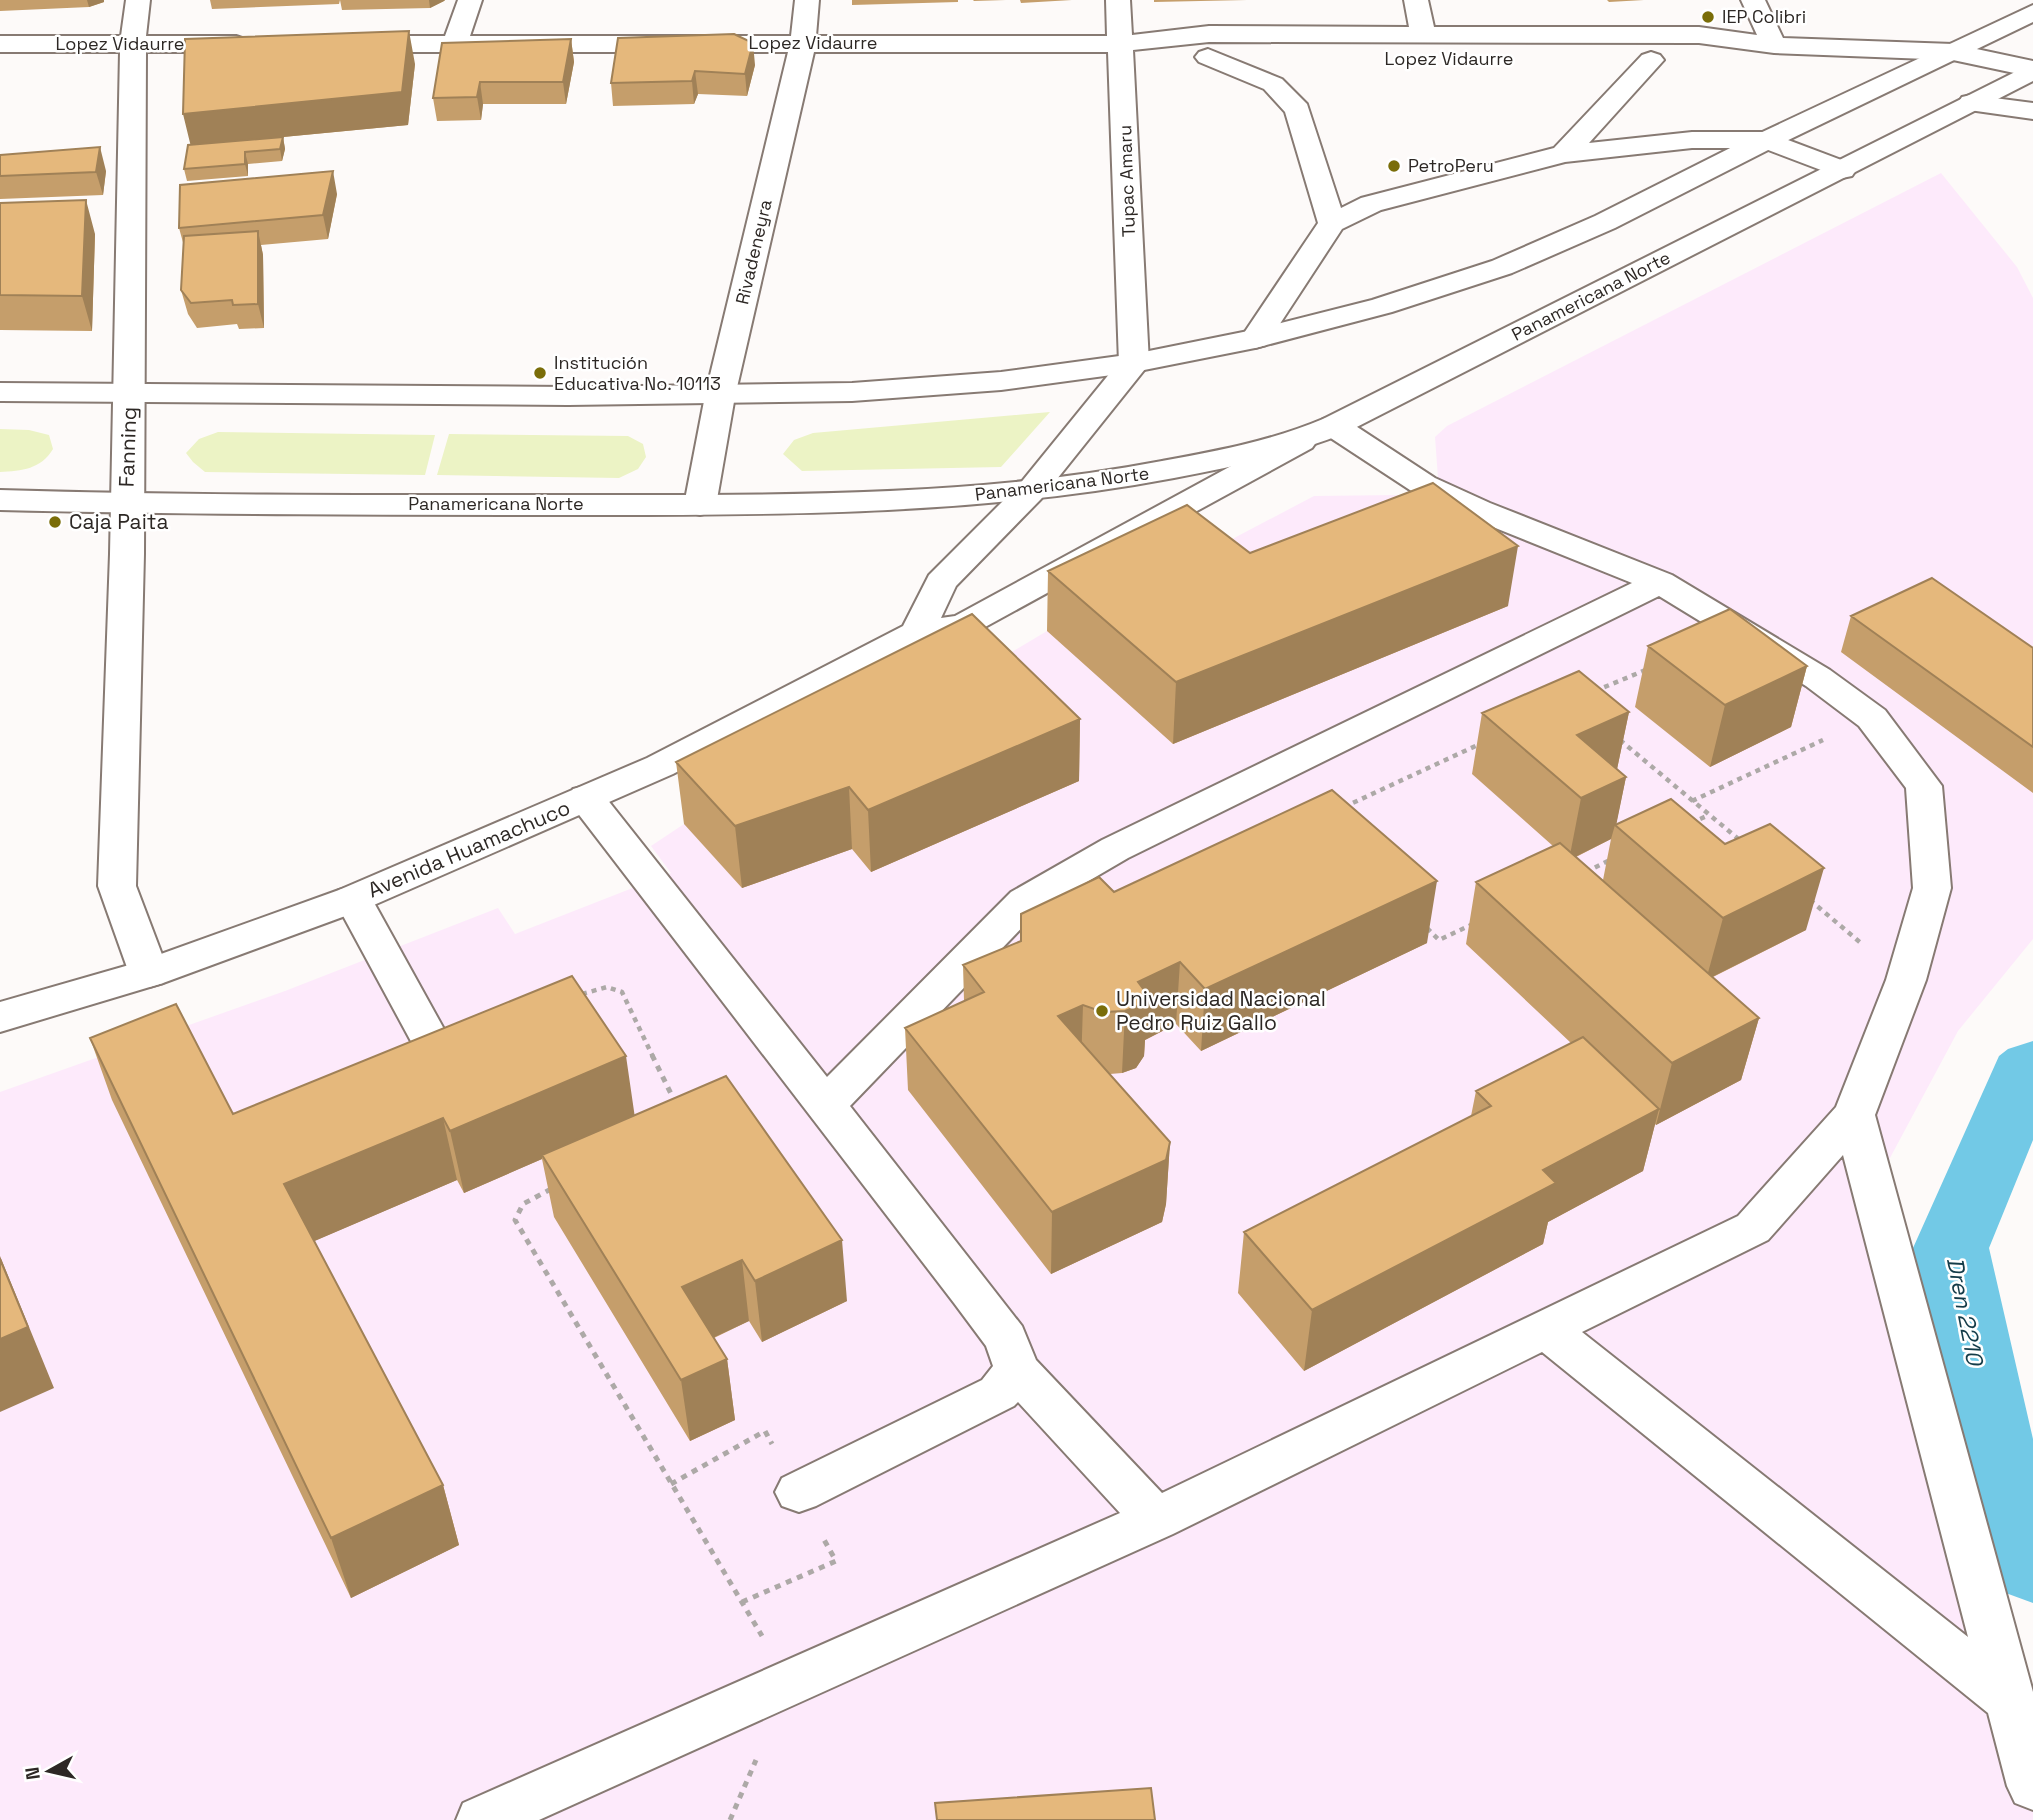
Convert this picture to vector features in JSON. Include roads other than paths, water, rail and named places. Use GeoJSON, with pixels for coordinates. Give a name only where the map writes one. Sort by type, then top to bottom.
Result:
{"type":"FeatureCollection","features":[{"type":"Feature","properties":{"kind":"main road","name":"Fanning"},"geometry":{"type":"LineString","coordinates":[[138,0],[133,44],[127,554],[117,886],[149,973]]}},
{"type":"Feature","properties":{"kind":"main road"},"geometry":{"type":"LineString","coordinates":[[455,44],[470,0]]}},
{"type":"Feature","properties":{"kind":"main road","name":"Rivadeneyra"},"geometry":{"type":"LineString","coordinates":[[700,505],[720,396],[803,43],[807,0]]}},
{"type":"Feature","properties":{"kind":"main road","name":"Tupac Amaru"},"geometry":{"type":"LineString","coordinates":[[1118,0],[1135,362]]}},
{"type":"Feature","properties":{"kind":"main road"},"geometry":{"type":"LineString","coordinates":[[1416,0],[1423,33]]}},
{"type":"Feature","properties":{"kind":"main road"},"geometry":{"type":"LineString","coordinates":[[1753,0],[1774,44]]}},
{"type":"Feature","properties":{"kind":"main road"},"geometry":{"type":"LineString","coordinates":[[0,392],[720,396],[852,393],[1001,381],[1135,362],[1255,340],[1382,306],[1502,267],[1605,222],[1767,139],[2033,12]]}},
{"type":"Feature","properties":{"kind":"main road","name":"Lopez Vidaurre"},"geometry":{"type":"LineString","coordinates":[[329,44],[1122,44],[1209,34],[1699,36],[1774,44],[1953,52],[2033,70]]}},
{"type":"Feature","properties":{"kind":"main road","name":"Lopez Vidaurre"},"geometry":{"type":"LineString","coordinates":[[0,44],[259,44]]}},
{"type":"Feature","properties":{"kind":"main road","name":"Lopez Vidaurre"},"geometry":{"type":"LineString","coordinates":[[1122,44],[1208,57],[1471,59]]}},
{"type":"Feature","properties":{"kind":"main road","name":"Lopez Vidaurre"},"geometry":{"type":"LineString","coordinates":[[1713,61],[1774,44]]}},
{"type":"Feature","properties":{"kind":"main road"},"geometry":{"type":"LineString","coordinates":[[1208,57],[1273,84],[1298,110],[1332,223]]}},
{"type":"Feature","properties":{"kind":"main road"},"geometry":{"type":"LineString","coordinates":[[1564,154],[1664,60],[1624,60]]}},
{"type":"Feature","properties":{"kind":"main road","name":"Panamericana Norte"},"geometry":{"type":"LineString","coordinates":[[0,500],[126,504],[855,503],[1030,492],[1160,472],[1301,441],[1334,426],[1842,170],[2033,70]]}},
{"type":"Feature","properties":{"kind":"main road"},"geometry":{"type":"LineString","coordinates":[[1971,103],[2033,111]]}},
{"type":"Feature","properties":{"kind":"main road"},"geometry":{"type":"LineString","coordinates":[[1255,340],[1332,223],[1371,204],[1564,154],[1692,140],[1767,139],[1842,170]]}},
{"type":"Feature","properties":{"kind":"main road"},"geometry":{"type":"LineString","coordinates":[[917,633],[942,582],[1030,492],[1135,362]]}},
{"type":"Feature","properties":{"kind":"main road"},"geometry":{"type":"LineString","coordinates":[[482,1820],[1156,1519],[1753,1228],[1854,1115],[1906,980],[1933,888],[1924,786],[1872,718],[1818,678],[1660,582],[1423,485],[1334,426]]}},
{"type":"Feature","properties":{"kind":"main road","name":"Avenida Huamachuco"},"geometry":{"type":"LineString","coordinates":[[0,1017],[149,973],[353,899],[660,766],[917,633],[964,625],[1301,441]]}},
{"type":"Feature","properties":{"kind":"main road"},"geometry":{"type":"LineString","coordinates":[[825,1105],[1025,901],[1115,849],[1660,582]]}},
{"type":"Feature","properties":{"kind":"main road"},"geometry":{"type":"LineString","coordinates":[[586,798],[1006,1339],[1017,1370],[1156,1519]]}},
{"type":"Feature","properties":{"kind":"main road"},"geometry":{"type":"LineString","coordinates":[[353,899],[440,1058]]}},
{"type":"Feature","properties":{"kind":"main road"},"geometry":{"type":"LineString","coordinates":[[1854,1115],[2033,1786]]}},
{"type":"Feature","properties":{"kind":"main road"},"geometry":{"type":"LineString","coordinates":[[1546,1329],[2010,1700]]}},
{"type":"Feature","properties":{"kind":"main road"},"geometry":{"type":"LineString","coordinates":[[799,1492],[998,1393],[1017,1370]]}},
{"type":"Feature","properties":{"kind":"waterway","name":"Dren 2210"},"geometry":{"type":"LineString","coordinates":[[2033,1067],[2024,1075],[1951,1248],[1986,1417],[2033,1566]]}},
{"type":"Feature","properties":{"kind":"place","name":"IEP Colibri"},"geometry":{"type":"Point","coordinates":[1708,17]}},
{"type":"Feature","properties":{"kind":"place","name":"PetroPeru"},"geometry":{"type":"Point","coordinates":[1394,166]}},
{"type":"Feature","properties":{"kind":"place","name":"Institución Educativa No. 10113"},"geometry":{"type":"Point","coordinates":[540,373]}},
{"type":"Feature","properties":{"kind":"place","name":"Caja Paita"},"geometry":{"type":"Point","coordinates":[55,522]}},
{"type":"Feature","properties":{"kind":"place","name":"Universidad Nacional Pedro Ruiz Gallo"},"geometry":{"type":"Point","coordinates":[1102,1011]}}]}
